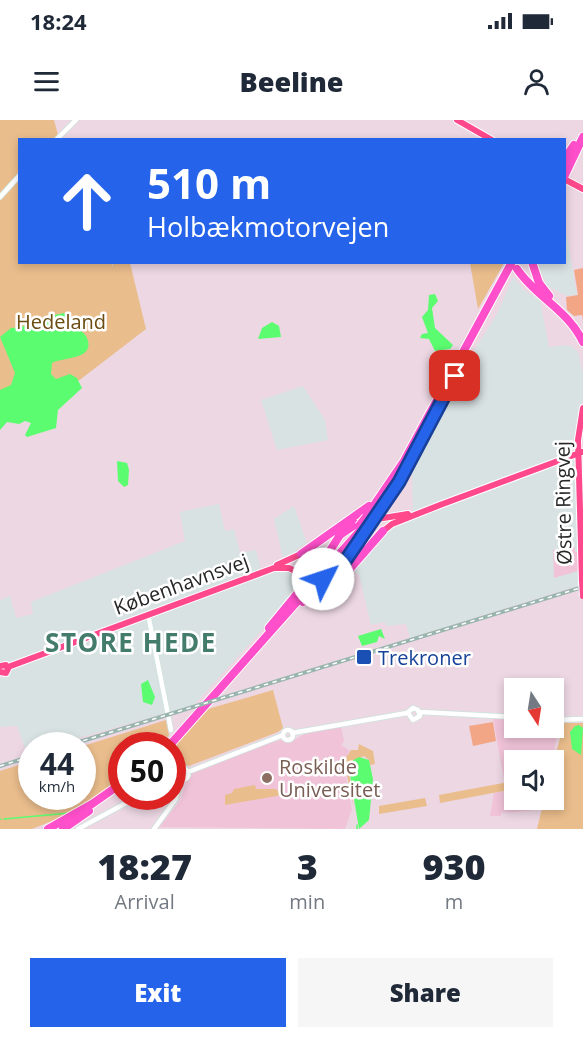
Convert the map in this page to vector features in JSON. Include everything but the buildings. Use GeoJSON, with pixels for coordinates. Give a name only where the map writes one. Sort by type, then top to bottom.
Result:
{"type":"FeatureCollection","features":[{"type":"Feature","properties":{"kind":"highway"},"geometry":{"type":"LineString","coordinates":[[566,159],[583,129]]}},
{"type":"Feature","properties":{"kind":"highway"},"geometry":{"type":"LineString","coordinates":[[566,173],[583,137]]}},
{"type":"Feature","properties":{"kind":"highway"},"geometry":{"type":"LineString","coordinates":[[533,264],[543,289],[572,321],[583,340]]}},
{"type":"Feature","properties":{"kind":"highway"},"geometry":{"type":"LineString","coordinates":[[515,265],[527,282],[564,313],[583,340]]}},
{"type":"Feature","properties":{"kind":"highway"},"geometry":{"type":"LineString","coordinates":[[337,573],[404,461],[515,265]]}},
{"type":"Feature","properties":{"kind":"highway"},"geometry":{"type":"LineString","coordinates":[[183,732],[367,521],[403,473],[515,265]]}},
{"type":"Feature","properties":{"kind":"highway"},"geometry":{"type":"LineString","coordinates":[[301,554],[368,507],[404,461]]}},
{"type":"Feature","properties":{"kind":"highway"},"geometry":{"type":"LineString","coordinates":[[176,732],[270,631],[301,604],[348,571],[383,531]]}},
{"type":"Feature","properties":{"kind":"highway"},"geometry":{"type":"LineString","coordinates":[[42,829],[61,827],[108,793]]}},
{"type":"Feature","properties":{"kind":"highway"},"geometry":{"type":"LineString","coordinates":[[48,829],[61,827],[108,798]]}},
{"type":"Feature","properties":{"kind":"main road"},"geometry":{"type":"LineString","coordinates":[[457,120],[488,138]]}},
{"type":"Feature","properties":{"kind":"main road"},"geometry":{"type":"LineString","coordinates":[[566,178],[582,189]]}},
{"type":"Feature","properties":{"kind":"main road","name":"Østre Ringvej"},"geometry":{"type":"LineString","coordinates":[[583,408],[579,424],[583,522]]}},
{"type":"Feature","properties":{"kind":"main road","name":"Østre Ringvej"},"geometry":{"type":"LineString","coordinates":[[583,419],[581,452],[583,596]]}},
{"type":"Feature","properties":{"kind":"main road","name":"Københavnsvej"},"geometry":{"type":"LineString","coordinates":[[323,579],[337,573],[383,531],[437,506],[581,452]]}},
{"type":"Feature","properties":{"kind":"main road","name":"Københavnsvej"},"geometry":{"type":"LineString","coordinates":[[0,672],[6,673],[8,667],[265,571],[367,521],[437,506]]}},
{"type":"Feature","properties":{"kind":"main road","name":"Københavnsvej"},"geometry":{"type":"LineString","coordinates":[[265,571],[286,567],[308,577]]}},
{"type":"Feature","properties":{"kind":"main road"},"geometry":{"type":"LineString","coordinates":[[0,666],[8,667]]}},
{"type":"Feature","properties":{"kind":"street"},"geometry":{"type":"LineString","coordinates":[[58,138],[76,120]]}},
{"type":"Feature","properties":{"kind":"street"},"geometry":{"type":"LineString","coordinates":[[0,197],[18,177]]}},
{"type":"Feature","properties":{"kind":"street"},"geometry":{"type":"LineString","coordinates":[[148,614],[171,730]]}},
{"type":"Feature","properties":{"kind":"street"},"geometry":{"type":"LineString","coordinates":[[186,774],[283,736],[286,730],[292,734],[408,715],[413,708],[420,714],[504,717]]}},
{"type":"Feature","properties":{"kind":"street"},"geometry":{"type":"LineString","coordinates":[[408,715],[413,720],[420,714]]}},
{"type":"Feature","properties":{"kind":"street"},"geometry":{"type":"LineString","coordinates":[[564,720],[583,719]]}},
{"type":"Feature","properties":{"kind":"street"},"geometry":{"type":"LineString","coordinates":[[78,829],[113,810]]}},
{"type":"Feature","properties":{"kind":"street"},"geometry":{"type":"LineString","coordinates":[[155,829],[168,810]]}},
{"type":"Feature","properties":{"kind":"shaded area"},"geometry":{"type":"Polygon","coordinates":[[[567,236],[577,295],[567,296],[547,286],[537,264],[566,264],[567,236]]]}},
{"type":"Feature","properties":{"kind":"shaded area"},"geometry":{"type":"Polygon","coordinates":[[[583,268],[583,320],[582,315],[574,316],[567,310],[566,297],[578,295],[574,270],[583,268]]]}},
{"type":"Feature","properties":{"kind":"shaded area"},"geometry":{"type":"Polygon","coordinates":[[[513,277],[524,290],[540,300],[549,347],[566,345],[573,347],[578,352],[583,374],[583,400],[577,418],[574,451],[580,585],[410,638],[406,624],[387,626],[384,622],[371,625],[359,575],[352,570],[390,529],[413,518],[412,472],[468,360],[497,314],[513,277]]]}},
{"type":"Feature","properties":{"kind":"shaded area"},"geometry":{"type":"Polygon","coordinates":[[[435,294],[438,301],[432,308],[435,328],[453,345],[450,349],[435,351],[429,339],[420,338],[422,334],[428,333],[422,317],[428,310],[429,295],[435,294]]]}},
{"type":"Feature","properties":{"kind":"shaded area"},"geometry":{"type":"Polygon","coordinates":[[[64,313],[67,315],[67,324],[84,333],[89,345],[83,354],[77,357],[52,363],[51,374],[56,379],[70,374],[77,378],[82,388],[58,410],[56,428],[27,437],[25,435],[31,423],[25,421],[19,424],[7,422],[0,430],[0,390],[11,385],[15,373],[0,337],[11,328],[64,313]]]}},
{"type":"Feature","properties":{"kind":"shaded area"},"geometry":{"type":"Polygon","coordinates":[[[272,322],[279,326],[281,337],[258,339],[262,328],[272,322]]]}},
{"type":"Feature","properties":{"kind":"shaded area"},"geometry":{"type":"Polygon","coordinates":[[[303,386],[325,420],[328,440],[277,450],[261,400],[303,386]]]}},
{"type":"Feature","properties":{"kind":"shaded area"},"geometry":{"type":"Polygon","coordinates":[[[117,461],[127,463],[129,470],[128,485],[124,487],[118,481],[117,461]]]}},
{"type":"Feature","properties":{"kind":"shaded area"},"geometry":{"type":"Polygon","coordinates":[[[219,504],[225,531],[234,529],[240,553],[256,550],[261,569],[0,668],[0,600],[10,596],[16,618],[33,614],[31,602],[185,541],[180,512],[219,504]]]}},
{"type":"Feature","properties":{"kind":"shaded area"},"geometry":{"type":"Polygon","coordinates":[[[294,506],[307,543],[297,549],[297,552],[283,558],[274,519],[294,506]]]}},
{"type":"Feature","properties":{"kind":"shaded area"},"geometry":{"type":"Polygon","coordinates":[[[575,547],[575,552],[578,552],[578,571],[554,578],[553,550],[575,547]]]}},
{"type":"Feature","properties":{"kind":"shaded area"},"geometry":{"type":"Polygon","coordinates":[[[288,570],[307,580],[194,705],[96,733],[19,732],[17,726],[0,727],[0,678],[7,677],[12,668],[269,571],[288,570]]]}},
{"type":"Feature","properties":{"kind":"shaded area"},"geometry":{"type":"Polygon","coordinates":[[[381,629],[385,639],[379,636],[377,642],[362,646],[358,636],[381,629]]]}},
{"type":"Feature","properties":{"kind":"shaded area"},"geometry":{"type":"Polygon","coordinates":[[[148,680],[155,697],[152,705],[143,702],[141,684],[148,680]]]}},
{"type":"Feature","properties":{"kind":"shaded area"},"geometry":{"type":"Polygon","coordinates":[[[493,718],[504,719],[504,738],[557,738],[554,750],[504,750],[504,780],[493,718]]]}},
{"type":"Feature","properties":{"kind":"shaded area"},"geometry":{"type":"Polygon","coordinates":[[[493,722],[496,741],[473,746],[469,726],[493,722]]]}},
{"type":"Feature","properties":{"kind":"shaded area"},"geometry":{"type":"Polygon","coordinates":[[[579,725],[583,728],[581,755],[572,749],[570,732],[579,725]]]}},
{"type":"Feature","properties":{"kind":"shaded area","name":"Roskilde Universitet"},"geometry":{"type":"Polygon","coordinates":[[[341,726],[344,741],[341,745],[350,751],[343,761],[352,809],[345,829],[159,827],[173,810],[186,810],[186,780],[191,774],[265,744],[281,740],[292,741],[305,734],[341,726]]]}},
{"type":"Feature","properties":{"kind":"shaded area"},"geometry":{"type":"Polygon","coordinates":[[[359,757],[369,760],[373,779],[369,820],[359,829],[348,763],[359,757]]]}},
{"type":"Feature","properties":{"kind":"shaded area"},"geometry":{"type":"Polygon","coordinates":[[[504,791],[504,810],[538,810],[490,816],[494,793],[504,791]]]}},
{"type":"Feature","properties":{"kind":"green space","name":"Hedeland"},"geometry":{"type":"Polygon","coordinates":[[[0,120],[54,120],[59,138],[18,138],[18,264],[112,264],[113,268],[113,264],[130,264],[146,329],[77,382],[0,423],[0,120]]]}},
{"type":"Feature","properties":{"kind":"green space"},"geometry":{"type":"Polygon","coordinates":[[[470,264],[503,264],[478,309],[470,264]]]}},
{"type":"Feature","properties":{"kind":"green space"},"geometry":{"type":"Polygon","coordinates":[[[273,690],[283,728],[278,732],[189,766],[186,765],[186,733],[208,709],[273,690]]]}},
{"type":"Feature","properties":{"kind":"green space"},"geometry":{"type":"Polygon","coordinates":[[[166,720],[168,732],[128,732],[166,720]]]}},
{"type":"Feature","properties":{"kind":"green space"},"geometry":{"type":"Polygon","coordinates":[[[564,723],[583,723],[583,829],[537,829],[542,810],[564,810],[564,750],[557,750],[560,738],[564,738],[564,723]]]}},
{"type":"Feature","properties":{"kind":"green space"},"geometry":{"type":"Polygon","coordinates":[[[108,738],[108,789],[96,797],[96,742],[108,738]]]}},
{"type":"Feature","properties":{"kind":"green space"},"geometry":{"type":"Polygon","coordinates":[[[359,744],[373,751],[375,764],[370,765],[369,760],[364,756],[348,764],[354,808],[344,761],[351,750],[358,750],[359,744]]]}},
{"type":"Feature","properties":{"kind":"green space"},"geometry":{"type":"Polygon","coordinates":[[[18,765],[18,810],[76,810],[32,829],[0,829],[0,771],[18,765]]]}},
{"type":"Feature","properties":{"kind":"green space"},"geometry":{"type":"Polygon","coordinates":[[[504,783],[504,791],[440,803],[439,795],[504,783]]]}},
{"type":"Feature","properties":{"kind":"green space"},"geometry":{"type":"Polygon","coordinates":[[[255,785],[256,789],[276,789],[282,795],[225,805],[225,795],[232,793],[234,789],[255,785]]]}},
{"type":"Feature","properties":{"kind":"green space"},"geometry":{"type":"Polygon","coordinates":[[[425,798],[427,806],[379,814],[379,806],[425,798]]]}},
{"type":"Feature","properties":{"kind":"waterway"},"geometry":{"type":"LineString","coordinates":[[4,819],[70,813]]}},
{"type":"Feature","properties":{"kind":"railway"},"geometry":{"type":"LineString","coordinates":[[96,737],[583,587]]}},
{"type":"Feature","properties":{"kind":"railway"},"geometry":{"type":"LineString","coordinates":[[0,766],[18,760]]}},
{"type":"Feature","properties":{"kind":"place","name":"Trekroner"},"geometry":{"type":"Point","coordinates":[364,657]}},
{"type":"Feature","properties":{"kind":"place","name":"Roskilde Universitet"},"geometry":{"type":"Point","coordinates":[267,778]}},
{"type":"Feature","properties":{"kind":"district","name":"STORE HEDE"},"geometry":{"type":"Point","coordinates":[131,642]}},
{"type":"Feature","properties":{"kind":"route"},"geometry":{"type":"LineString","coordinates":[[323,579],[337,573],[399,482],[455,376]]}}]}
